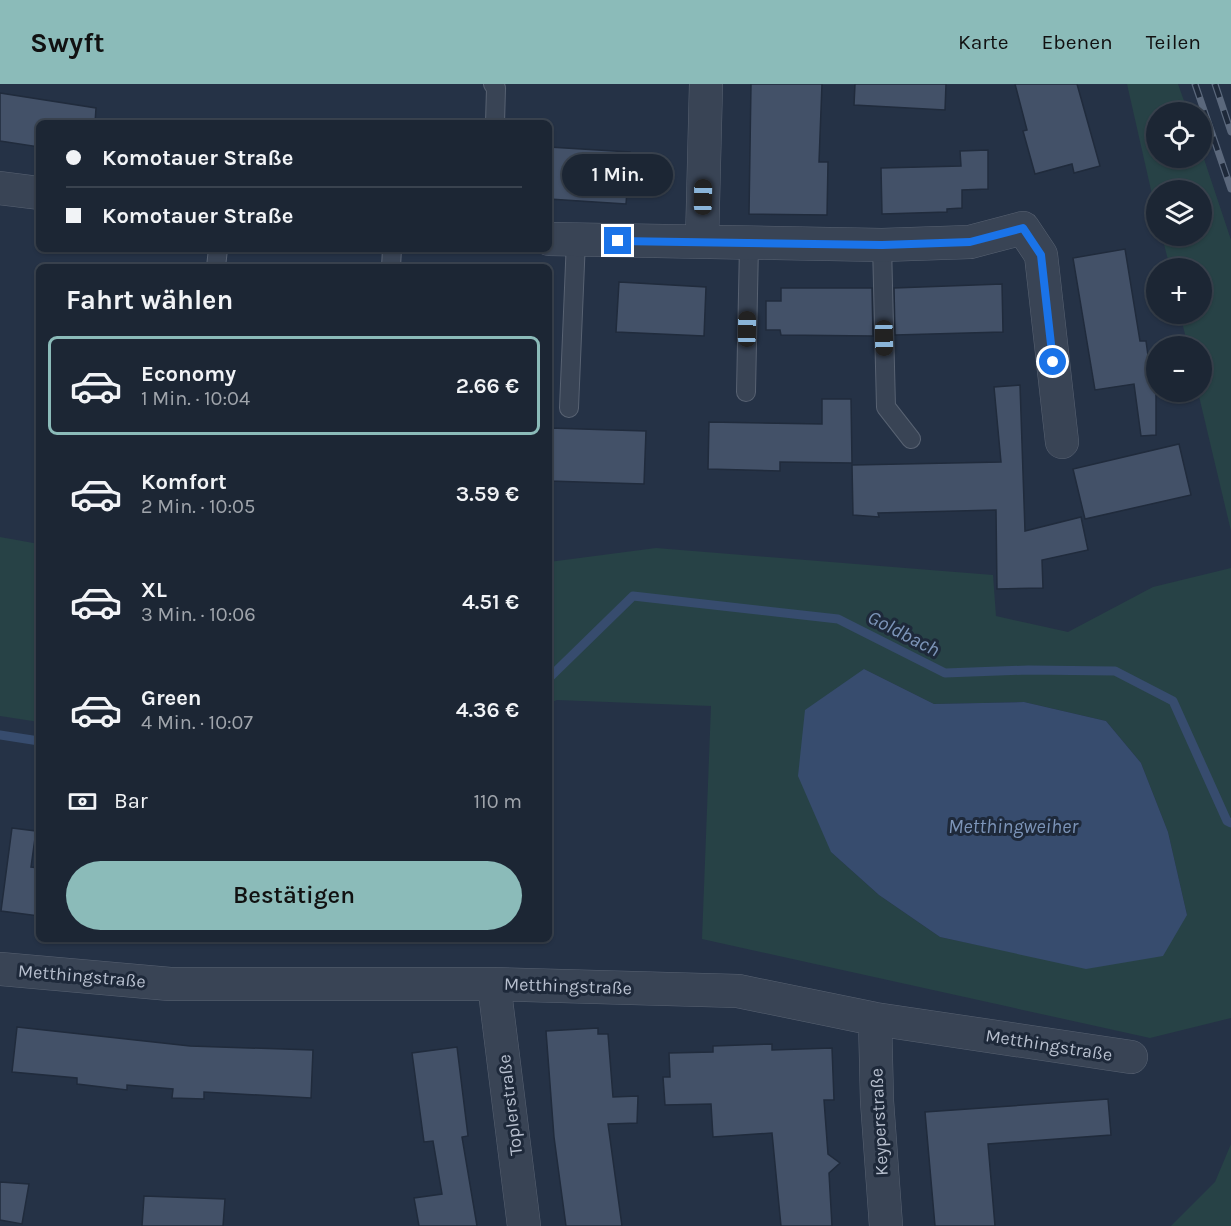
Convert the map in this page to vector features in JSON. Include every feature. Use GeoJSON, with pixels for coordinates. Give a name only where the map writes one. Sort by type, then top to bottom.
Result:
{"type":"FeatureCollection","features":[{"type":"Feature","properties":{"kind":"street"},"geometry":{"type":"LineString","coordinates":[[702,242],[706,84]]}},
{"type":"Feature","properties":{"kind":"street"},"geometry":{"type":"LineString","coordinates":[[0,188],[36,193]]}},
{"type":"Feature","properties":{"kind":"street"},"geometry":{"type":"LineString","coordinates":[[563,240],[749,245],[882,245],[970,242],[1023,228],[1041,255],[1062,442]]}},
{"type":"Feature","properties":{"kind":"street","name":"Metthingstraße"},"geometry":{"type":"LineString","coordinates":[[0,969],[170,984],[494,984],[738,990],[875,1019],[1131,1057]]}},
{"type":"Feature","properties":{"kind":"street","name":"Toplerstraße"},"geometry":{"type":"LineString","coordinates":[[494,984],[524,1226]]}},
{"type":"Feature","properties":{"kind":"street","name":"Keyperstraße"},"geometry":{"type":"LineString","coordinates":[[875,1019],[877,1101],[886,1226]]}},
{"type":"Feature","properties":{"kind":"lane"},"geometry":{"type":"LineString","coordinates":[[493,84],[496,88],[495,120]]}},
{"type":"Feature","properties":{"kind":"lane"},"geometry":{"type":"LineString","coordinates":[[563,240],[569,408]]}},
{"type":"Feature","properties":{"kind":"lane"},"geometry":{"type":"LineString","coordinates":[[746,392],[749,245]]}},
{"type":"Feature","properties":{"kind":"lane"},"geometry":{"type":"LineString","coordinates":[[882,245],[886,407],[911,439]]}},
{"type":"Feature","properties":{"kind":"green space"},"geometry":{"type":"Polygon","coordinates":[[[1127,84],[1178,84],[1184,102],[1146,102],[1146,168],[1127,84]]]}},
{"type":"Feature","properties":{"kind":"green space"},"geometry":{"type":"Polygon","coordinates":[[[1146,168],[1207,168],[1211,180],[1149,180],[1146,168]]]}},
{"type":"Feature","properties":{"kind":"green space"},"geometry":{"type":"Polygon","coordinates":[[[1212,183],[1231,240],[1231,531],[1200,402],[1212,402],[1212,336],[1186,336],[1182,324],[1212,324],[1212,258],[1168,258],[1164,246],[1212,246],[1212,183]]]}},
{"type":"Feature","properties":{"kind":"green space"},"geometry":{"type":"Polygon","coordinates":[[[0,537],[36,543],[36,722],[0,716],[0,537]]]}},
{"type":"Feature","properties":{"kind":"green space"},"geometry":{"type":"Polygon","coordinates":[[[656,548],[993,575],[996,616],[1068,632],[1153,587],[1231,568],[1231,1018],[1150,1038],[702,939],[711,706],[557,700],[552,702],[552,562],[656,548]],[[864,669],[831,852],[879,895],[940,937],[1012,952],[1187,915],[1168,832],[1141,763],[1106,721],[1024,702],[934,704],[864,669]]]}},
{"type":"Feature","properties":{"kind":"green space"},"geometry":{"type":"Polygon","coordinates":[[[1231,1144],[1231,1226],[1171,1226],[1215,1182],[1231,1144]]]}},
{"type":"Feature","properties":{"kind":"water","name":"Metthingweiher"},"geometry":{"type":"Polygon","coordinates":[[[864,669],[934,704],[1024,702],[1106,721],[1141,763],[1168,832],[1187,915],[1163,956],[1086,969],[940,937],[879,895],[831,852],[798,776],[805,710],[864,669]]]}},
{"type":"Feature","properties":{"kind":"building"},"geometry":{"type":"Polygon","coordinates":[[[751,84],[822,84],[819,162],[828,162],[827,215],[749,214],[751,84]]]}},
{"type":"Feature","properties":{"kind":"building"},"geometry":{"type":"Polygon","coordinates":[[[855,84],[946,84],[945,110],[854,105],[855,84]]]}},
{"type":"Feature","properties":{"kind":"building"},"geometry":{"type":"Polygon","coordinates":[[[1015,84],[1077,84],[1100,166],[1074,173],[1072,164],[1035,174],[1023,131],[1027,130],[1015,84]]]}},
{"type":"Feature","properties":{"kind":"building"},"geometry":{"type":"Polygon","coordinates":[[[0,93],[96,108],[95,120],[36,120],[36,147],[0,141],[0,93]]]}},
{"type":"Feature","properties":{"kind":"building"},"geometry":{"type":"Polygon","coordinates":[[[552,147],[630,152],[626,204],[552,199],[552,147]]]}},
{"type":"Feature","properties":{"kind":"building"},"geometry":{"type":"Polygon","coordinates":[[[988,150],[988,189],[962,190],[962,208],[947,209],[947,212],[882,214],[881,168],[961,166],[960,151],[988,150]]]}},
{"type":"Feature","properties":{"kind":"building"},"geometry":{"type":"Polygon","coordinates":[[[1125,249],[1140,341],[1146,341],[1146,402],[1156,402],[1156,435],[1141,436],[1134,384],[1095,390],[1073,258],[1125,249]]]}},
{"type":"Feature","properties":{"kind":"building"},"geometry":{"type":"Polygon","coordinates":[[[619,282],[706,287],[704,336],[616,332],[619,282]]]}},
{"type":"Feature","properties":{"kind":"building"},"geometry":{"type":"Polygon","coordinates":[[[1002,284],[1003,332],[895,335],[894,288],[1002,284]]]}},
{"type":"Feature","properties":{"kind":"building"},"geometry":{"type":"Polygon","coordinates":[[[781,288],[872,288],[873,336],[781,335],[780,330],[766,330],[766,301],[781,301],[781,288]]]}},
{"type":"Feature","properties":{"kind":"building"},"geometry":{"type":"Polygon","coordinates":[[[1020,385],[1025,531],[1081,517],[1088,550],[1042,560],[1043,588],[997,589],[996,510],[878,513],[879,517],[853,515],[852,465],[1001,462],[994,387],[1020,385]]]}},
{"type":"Feature","properties":{"kind":"building"},"geometry":{"type":"Polygon","coordinates":[[[822,399],[851,399],[852,463],[780,462],[780,471],[708,469],[709,422],[822,424],[822,399]]]}},
{"type":"Feature","properties":{"kind":"building"},"geometry":{"type":"Polygon","coordinates":[[[552,428],[646,431],[644,484],[552,481],[552,428]]]}},
{"type":"Feature","properties":{"kind":"building"},"geometry":{"type":"Polygon","coordinates":[[[1179,444],[1191,495],[1085,519],[1073,469],[1179,444]]]}},
{"type":"Feature","properties":{"kind":"building"},"geometry":{"type":"Polygon","coordinates":[[[12,828],[36,831],[31,867],[36,868],[36,916],[1,911],[12,828]]]}},
{"type":"Feature","properties":{"kind":"building"},"geometry":{"type":"Polygon","coordinates":[[[17,1027],[190,1046],[313,1050],[311,1098],[204,1092],[204,1099],[172,1098],[173,1089],[127,1085],[127,1090],[77,1084],[77,1078],[12,1072],[17,1027]]]}},
{"type":"Feature","properties":{"kind":"building"},"geometry":{"type":"Polygon","coordinates":[[[598,1028],[598,1034],[608,1034],[613,1097],[638,1096],[637,1123],[608,1124],[622,1226],[566,1226],[554,1137],[546,1031],[598,1028]]]}},
{"type":"Feature","properties":{"kind":"building"},"geometry":{"type":"Polygon","coordinates":[[[772,1044],[772,1050],[832,1048],[834,1100],[824,1100],[828,1154],[840,1163],[829,1173],[832,1226],[781,1226],[772,1133],[713,1137],[711,1104],[665,1105],[663,1077],[670,1077],[669,1053],[713,1052],[713,1046],[772,1044]]]}},
{"type":"Feature","properties":{"kind":"building"},"geometry":{"type":"Polygon","coordinates":[[[457,1047],[468,1136],[462,1137],[477,1226],[419,1226],[414,1198],[442,1194],[433,1141],[424,1142],[412,1053],[457,1047]]]}},
{"type":"Feature","properties":{"kind":"building"},"geometry":{"type":"Polygon","coordinates":[[[1108,1099],[1111,1135],[988,1144],[995,1226],[935,1226],[925,1112],[1108,1099]]]}},
{"type":"Feature","properties":{"kind":"building"},"geometry":{"type":"Polygon","coordinates":[[[0,1182],[29,1184],[22,1224],[0,1220],[0,1182]]]}},
{"type":"Feature","properties":{"kind":"building"},"geometry":{"type":"Polygon","coordinates":[[[144,1196],[225,1199],[223,1226],[142,1226],[144,1196]]]}},
{"type":"Feature","properties":{"kind":"waterway","name":"Goldbach"},"geometry":{"type":"LineString","coordinates":[[552,675],[633,596],[838,619],[945,673],[1028,670],[1115,671],[1173,701],[1227,821],[1231,823]]}},
{"type":"Feature","properties":{"kind":"waterway","name":"Goldbach"},"geometry":{"type":"LineString","coordinates":[[0,735],[36,741]]}},
{"type":"Feature","properties":{"kind":"railway"},"geometry":{"type":"LineString","coordinates":[[1195,84],[1231,189]]}},
{"type":"Feature","properties":{"kind":"railway"},"geometry":{"type":"LineString","coordinates":[[1215,84],[1231,132]]}},
{"type":"Feature","properties":{"kind":"route"},"geometry":{"type":"LineString","coordinates":[[618,241],[749,245],[882,245],[970,242],[1023,228],[1041,255],[1053,362]]}}]}
